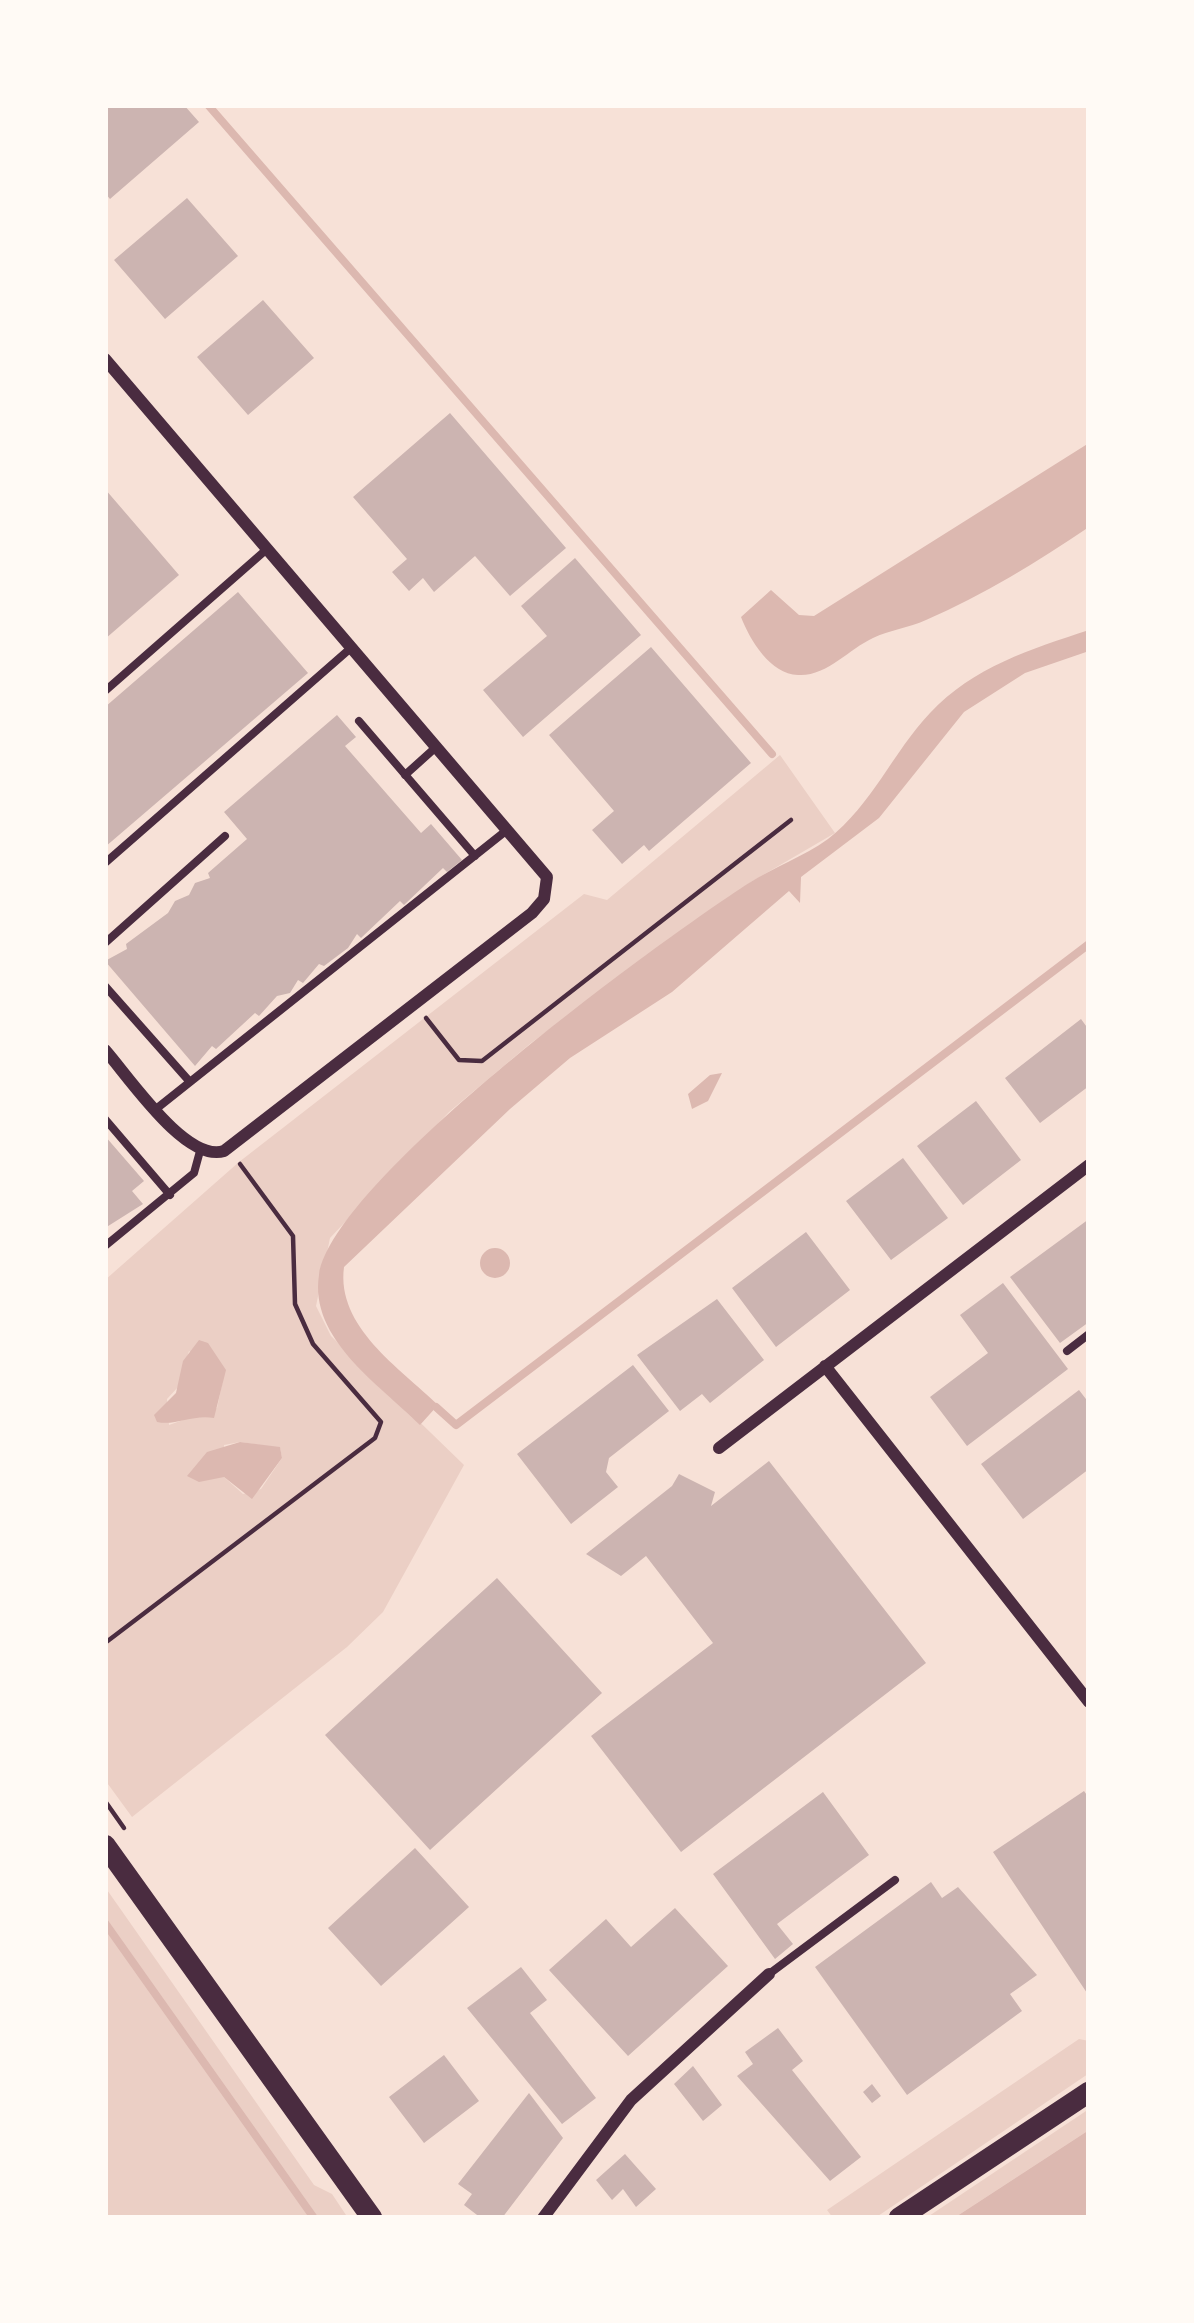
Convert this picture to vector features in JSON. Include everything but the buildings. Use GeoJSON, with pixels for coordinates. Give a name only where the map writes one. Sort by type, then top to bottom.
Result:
{"type":"FeatureCollection","features":[{"type":"Feature","properties":{"kind":"street"},"geometry":{"type":"LineString","coordinates":[[105,359],[541,864],[547,878],[544,899],[415,1004],[216,1154],[200,1151],[106,1052]]}},
{"type":"Feature","properties":{"kind":"street"},"geometry":{"type":"LineString","coordinates":[[718,1448],[1089,1165]]}},
{"type":"Feature","properties":{"kind":"street"},"geometry":{"type":"LineString","coordinates":[[826,1366],[1089,1702]]}},
{"type":"Feature","properties":{"kind":"street"},"geometry":{"type":"LineString","coordinates":[[105,1845],[372,2218]]}},
{"type":"Feature","properties":{"kind":"street"},"geometry":{"type":"LineString","coordinates":[[543,2218],[631,2100],[769,1974]]}},
{"type":"Feature","properties":{"kind":"street"},"geometry":{"type":"LineString","coordinates":[[899,2218],[1089,2092]]}},
{"type":"Feature","properties":{"kind":"lane"},"geometry":{"type":"LineString","coordinates":[[105,691],[268,548]]}},
{"type":"Feature","properties":{"kind":"lane"},"geometry":{"type":"LineString","coordinates":[[105,863],[353,646]]}},
{"type":"Feature","properties":{"kind":"lane"},"geometry":{"type":"LineString","coordinates":[[359,721],[475,856]]}},
{"type":"Feature","properties":{"kind":"lane"},"geometry":{"type":"LineString","coordinates":[[405,775],[438,745]]}},
{"type":"Feature","properties":{"kind":"lane"},"geometry":{"type":"LineString","coordinates":[[156,1109],[510,828]]}},
{"type":"Feature","properties":{"kind":"lane"},"geometry":{"type":"LineString","coordinates":[[105,943],[225,836]]}},
{"type":"Feature","properties":{"kind":"lane"},"geometry":{"type":"LineString","coordinates":[[105,986],[190,1082]]}},
{"type":"Feature","properties":{"kind":"lane"},"geometry":{"type":"LineString","coordinates":[[105,1119],[170,1196]]}},
{"type":"Feature","properties":{"kind":"lane"},"geometry":{"type":"LineString","coordinates":[[105,1246],[194,1173],[200,1151]]}},
{"type":"Feature","properties":{"kind":"lane"},"geometry":{"type":"LineString","coordinates":[[1067,1351],[1089,1334]]}},
{"type":"Feature","properties":{"kind":"lane"},"geometry":{"type":"LineString","coordinates":[[769,1974],[896,1880]]}},
{"type":"Feature","properties":{"kind":"path"},"geometry":{"type":"LineString","coordinates":[[415,1004],[459,1060],[482,1061],[791,820]]}},
{"type":"Feature","properties":{"kind":"path"},"geometry":{"type":"LineString","coordinates":[[105,1643],[375,1438],[381,1422],[314,1344],[295,1304],[293,1236],[228,1148]]}},
{"type":"Feature","properties":{"kind":"shaded area"},"geometry":{"type":"Polygon","coordinates":[[[1089,443],[1089,527],[1010,577],[926,620],[873,638],[808,674],[779,669],[750,636],[741,617],[771,590],[799,615],[814,616],[1089,443]]]}},
{"type":"Feature","properties":{"kind":"shaded area"},"geometry":{"type":"Polygon","coordinates":[[[1089,630],[1089,651],[1025,673],[964,712],[879,818],[801,877],[800,903],[789,891],[672,992],[570,1058],[344,1267],[344,1289],[360,1327],[438,1405],[420,1425],[350,1359],[325,1320],[319,1298],[319,1275],[338,1233],[379,1181],[437,1124],[577,1007],[749,883],[828,839],[857,810],[930,713],[965,683],[1004,661],[1089,630]]]}},
{"type":"Feature","properties":{"kind":"shaded area"},"geometry":{"type":"Polygon","coordinates":[[[780,755],[835,833],[751,882],[531,1043],[449,1112],[330,1238],[316,1306],[331,1336],[464,1465],[383,1612],[347,1647],[132,1817],[105,1780],[105,1280],[239,1162],[584,894],[607,900],[780,755]],[[189,1351],[179,1386],[167,1399],[169,1425],[217,1408],[223,1380],[189,1351]],[[240,1442],[224,1445],[224,1477],[243,1494],[261,1489],[282,1458],[280,1448],[240,1442]]]}},
{"type":"Feature","properties":{"kind":"shaded area"},"geometry":{"type":"Polygon","coordinates":[[[722,1073],[708,1101],[692,1109],[688,1094],[710,1075],[722,1073]]]}},
{"type":"Feature","properties":{"kind":"shaded area"},"geometry":{"type":"Polygon","coordinates":[[[495,1248],[510,1263],[495,1278],[480,1263],[495,1248]]]}},
{"type":"Feature","properties":{"kind":"shaded area"},"geometry":{"type":"Polygon","coordinates":[[[199,1340],[208,1343],[226,1370],[214,1418],[157,1422],[154,1415],[176,1393],[183,1361],[199,1340]]]}},
{"type":"Feature","properties":{"kind":"shaded area"},"geometry":{"type":"Polygon","coordinates":[[[240,1442],[280,1447],[282,1458],[252,1499],[224,1477],[199,1482],[187,1476],[207,1452],[240,1442]]]}},
{"type":"Feature","properties":{"kind":"shaded area"},"geometry":{"type":"Polygon","coordinates":[[[105,1887],[314,2185],[332,2194],[348,2218],[105,2218],[105,1887]]]}},
{"type":"Feature","properties":{"kind":"shaded area"},"geometry":{"type":"Polygon","coordinates":[[[1079,2039],[1089,2041],[1088,2074],[875,2218],[833,2218],[827,2210],[1079,2039]]]}},
{"type":"Feature","properties":{"kind":"shaded area"},"geometry":{"type":"Polygon","coordinates":[[[1089,2109],[1089,2130],[954,2218],[926,2218],[1089,2109]]]}},
{"type":"Feature","properties":{"kind":"shaded area"},"geometry":{"type":"Polygon","coordinates":[[[1089,2130],[1089,2218],[954,2218],[1089,2130]]]}},
{"type":"Feature","properties":{"kind":"waterway"},"geometry":{"type":"LineString","coordinates":[[208,105],[772,754]]}},
{"type":"Feature","properties":{"kind":"waterway"},"geometry":{"type":"LineString","coordinates":[[436,1407],[456,1425],[1089,944]]}},
{"type":"Feature","properties":{"kind":"waterway"},"geometry":{"type":"LineString","coordinates":[[105,1923],[314,2218]]}}]}
